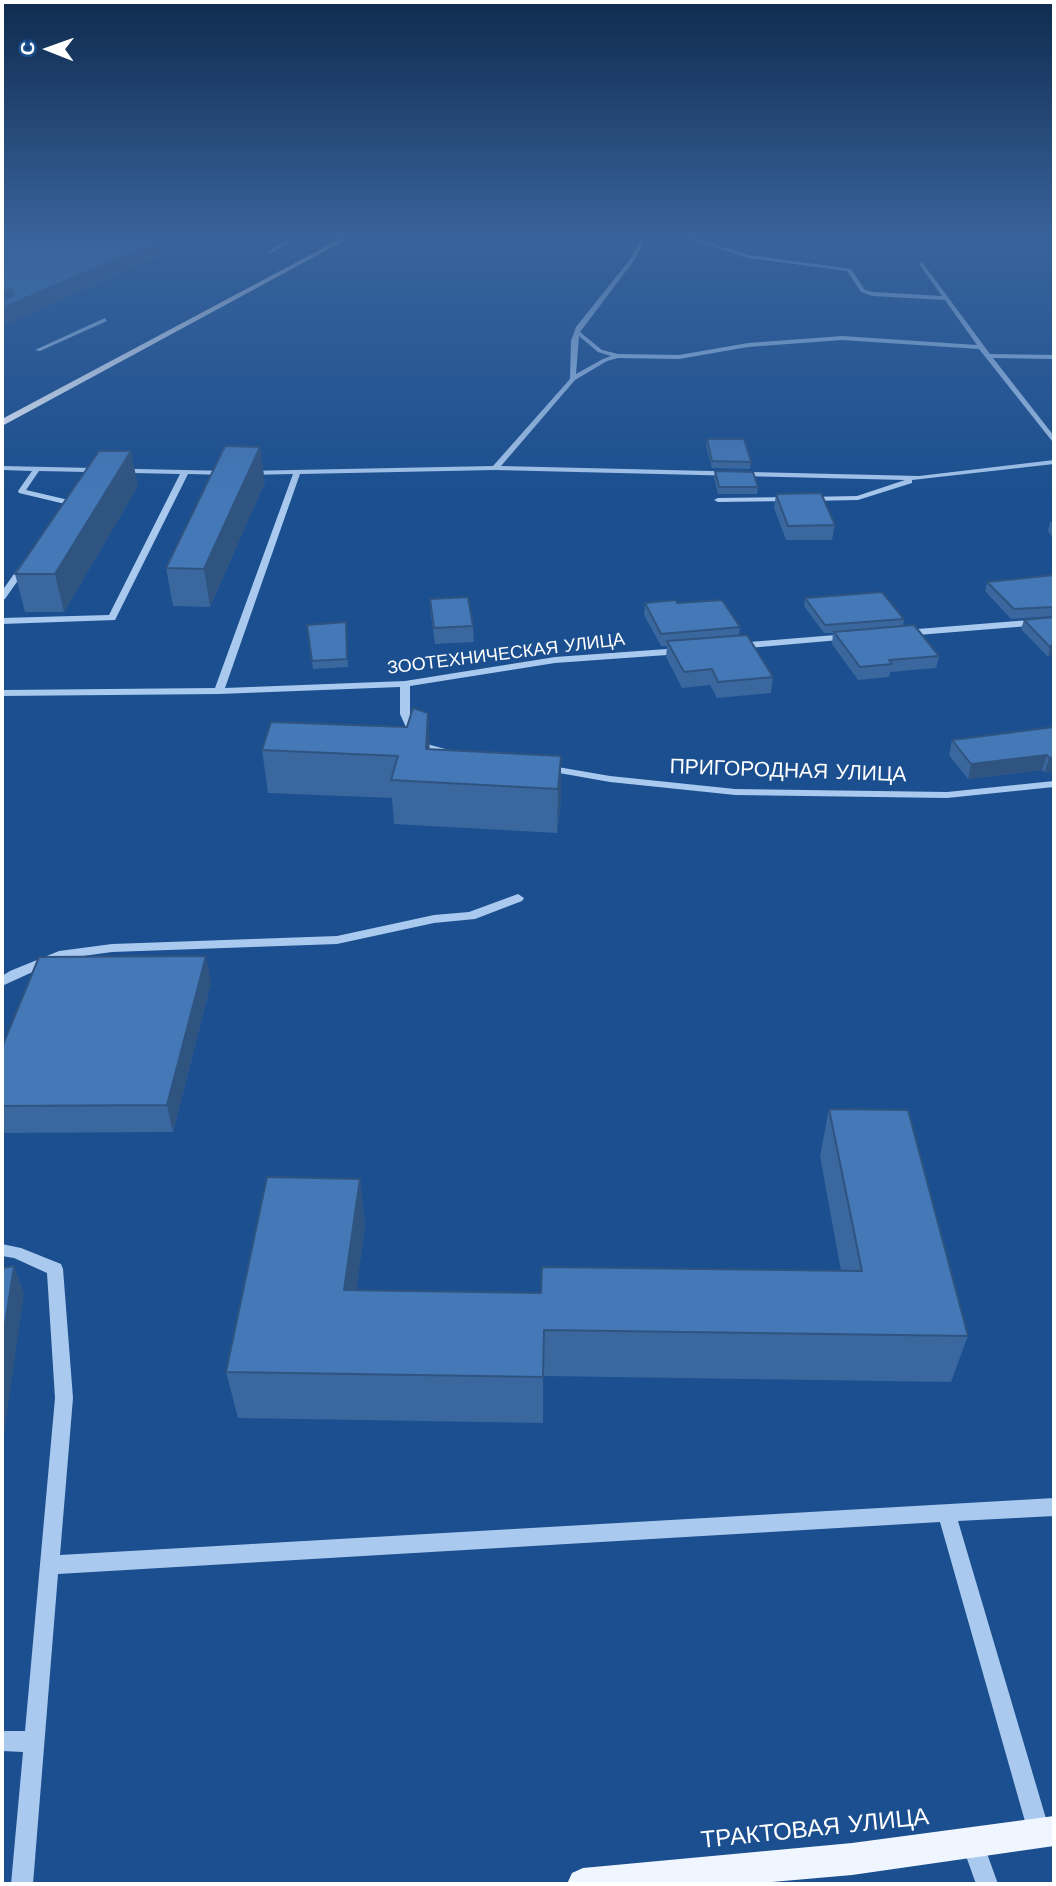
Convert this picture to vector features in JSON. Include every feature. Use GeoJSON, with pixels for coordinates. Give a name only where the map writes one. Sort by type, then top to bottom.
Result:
{"type":"FeatureCollection","features":[{"type":"Feature","properties":{"kind":"main road"},"geometry":{"type":"LineString","coordinates":[[2,423],[182,326]]}},
{"type":"Feature","properties":{"kind":"main road","name":"ТРАКТОВАЯ УЛИЦА"},"geometry":{"type":"LineString","coordinates":[[583,1884],[852,1859],[1047,1832]]}},
{"type":"Feature","properties":{"kind":"street"},"geometry":{"type":"LineString","coordinates":[[38,350],[92,326]]}},
{"type":"Feature","properties":{"kind":"street"},"geometry":{"type":"LineString","coordinates":[[573,379],[574,341],[582,326]]}},
{"type":"Feature","properties":{"kind":"street"},"geometry":{"type":"LineString","coordinates":[[966,326],[1054,440]]}},
{"type":"Feature","properties":{"kind":"street"},"geometry":{"type":"LineString","coordinates":[[577,332],[600,351],[618,356],[679,357],[748,345],[842,338],[981,347]]}},
{"type":"Feature","properties":{"kind":"street"},"geometry":{"type":"LineString","coordinates":[[495,468],[573,379],[618,356]]}},
{"type":"Feature","properties":{"kind":"street"},"geometry":{"type":"LineString","coordinates":[[988,356],[1054,357]]}},
{"type":"Feature","properties":{"kind":"street"},"geometry":{"type":"LineString","coordinates":[[2,468],[297,473],[495,468],[919,478],[1054,462]]}},
{"type":"Feature","properties":{"kind":"street"},"geometry":{"type":"LineString","coordinates":[[37,468],[22,491],[70,503],[55,524]]}},
{"type":"Feature","properties":{"kind":"street"},"geometry":{"type":"LineString","coordinates":[[2,621],[113,618],[185,472]]}},
{"type":"Feature","properties":{"kind":"street"},"geometry":{"type":"LineString","coordinates":[[219,691],[297,473]]}},
{"type":"Feature","properties":{"kind":"street"},"geometry":{"type":"LineString","coordinates":[[2,597],[32,555]]}},
{"type":"Feature","properties":{"kind":"street"},"geometry":{"type":"LineString","coordinates":[[891,634],[1054,621]]}},
{"type":"Feature","properties":{"kind":"street"},"geometry":{"type":"LineString","coordinates":[[729,647],[864,636]]}},
{"type":"Feature","properties":{"kind":"street","name":"ЗООТЕХНИЧЕСКАЯ УЛИЦА"},"geometry":{"type":"LineString","coordinates":[[2,693],[219,691],[405,684],[555,660],[689,650]]}},
{"type":"Feature","properties":{"kind":"street"},"geometry":{"type":"LineString","coordinates":[[405,684],[405,714],[419,744],[440,752],[467,755]]}},
{"type":"Feature","properties":{"kind":"street","name":"ПРИГОРОДНАЯ УЛИЦА"},"geometry":{"type":"LineString","coordinates":[[532,765],[610,779],[735,792],[947,795],[1054,784]]}},
{"type":"Feature","properties":{"kind":"street"},"geometry":{"type":"LineString","coordinates":[[2,982],[59,955],[112,948],[337,940],[434,919],[471,916],[518,898]]}},
{"type":"Feature","properties":{"kind":"street"},"geometry":{"type":"LineString","coordinates":[[2,1250],[16,1252],[55,1269],[64,1398],[22,1884]]}},
{"type":"Feature","properties":{"kind":"street"},"geometry":{"type":"LineString","coordinates":[[49,1565],[1054,1507]]}},
{"type":"Feature","properties":{"kind":"street"},"geometry":{"type":"LineString","coordinates":[[2,1741],[34,1742]]}},
{"type":"Feature","properties":{"kind":"street"},"geometry":{"type":"LineString","coordinates":[[972,1842],[987,1884]]}},
{"type":"Feature","properties":{"kind":"lane"},"geometry":{"type":"LineString","coordinates":[[718,500],[858,498],[919,478]]}},
{"type":"Feature","properties":{"kind":"lane"},"geometry":{"type":"LineString","coordinates":[[947,1514],[1047,1832]]}},
{"type":"Feature","properties":{"kind":"building"},"geometry":{"type":"Polygon","coordinates":[[[707,439],[744,439],[751,462],[712,461],[707,439]]]}},
{"type":"Feature","properties":{"kind":"building"},"geometry":{"type":"Polygon","coordinates":[[[225,446],[260,447],[204,569],[166,568],[225,446]]]}},
{"type":"Feature","properties":{"kind":"building"},"geometry":{"type":"Polygon","coordinates":[[[99,451],[131,451],[55,574],[15,574],[99,451]]]}},
{"type":"Feature","properties":{"kind":"building"},"geometry":{"type":"Polygon","coordinates":[[[715,471],[753,472],[758,487],[719,487],[715,471]]]}},
{"type":"Feature","properties":{"kind":"building"},"geometry":{"type":"Polygon","coordinates":[[[821,493],[835,525],[788,526],[776,494],[821,493]]]}},
{"type":"Feature","properties":{"kind":"building"},"geometry":{"type":"Polygon","coordinates":[[[1054,575],[1054,607],[1014,609],[987,582],[1054,575]]]}},
{"type":"Feature","properties":{"kind":"building"},"geometry":{"type":"Polygon","coordinates":[[[882,592],[904,619],[825,625],[805,598],[882,592]]]}},
{"type":"Feature","properties":{"kind":"building"},"geometry":{"type":"Polygon","coordinates":[[[468,597],[473,626],[434,628],[430,599],[468,597]]]}},
{"type":"Feature","properties":{"kind":"building"},"geometry":{"type":"Polygon","coordinates":[[[676,600],[677,603],[722,600],[740,627],[661,634],[645,603],[676,600]]]}},
{"type":"Feature","properties":{"kind":"building"},"geometry":{"type":"Polygon","coordinates":[[[1054,617],[1054,643],[1050,647],[1024,620],[1054,617]]]}},
{"type":"Feature","properties":{"kind":"building"},"geometry":{"type":"Polygon","coordinates":[[[346,622],[347,659],[312,661],[307,625],[346,622]]]}},
{"type":"Feature","properties":{"kind":"building"},"geometry":{"type":"Polygon","coordinates":[[[914,625],[939,656],[889,660],[892,664],[860,667],[834,632],[914,625]]]}},
{"type":"Feature","properties":{"kind":"building"},"geometry":{"type":"Polygon","coordinates":[[[747,635],[773,677],[718,682],[712,669],[684,672],[667,641],[747,635]]]}},
{"type":"Feature","properties":{"kind":"building"},"geometry":{"type":"Polygon","coordinates":[[[413,708],[428,713],[426,749],[561,756],[558,789],[391,780],[398,756],[262,750],[271,722],[407,727],[413,708]]]}},
{"type":"Feature","properties":{"kind":"building"},"geometry":{"type":"Polygon","coordinates":[[[1054,727],[1054,757],[1049,758],[1047,755],[971,764],[952,740],[1054,727]]]}},
{"type":"Feature","properties":{"kind":"building"},"geometry":{"type":"Polygon","coordinates":[[[206,956],[167,1105],[2,1106],[2,1047],[39,957],[206,956]]]}},
{"type":"Feature","properties":{"kind":"building"},"geometry":{"type":"Polygon","coordinates":[[[829,1109],[908,1110],[968,1336],[544,1330],[543,1377],[226,1372],[267,1177],[360,1179],[344,1290],[541,1293],[542,1267],[862,1271],[829,1109]]]}},
{"type":"Feature","properties":{"kind":"building"},"geometry":{"type":"Polygon","coordinates":[[[14,1266],[2,1344],[2,1268],[14,1266]]]}}]}
